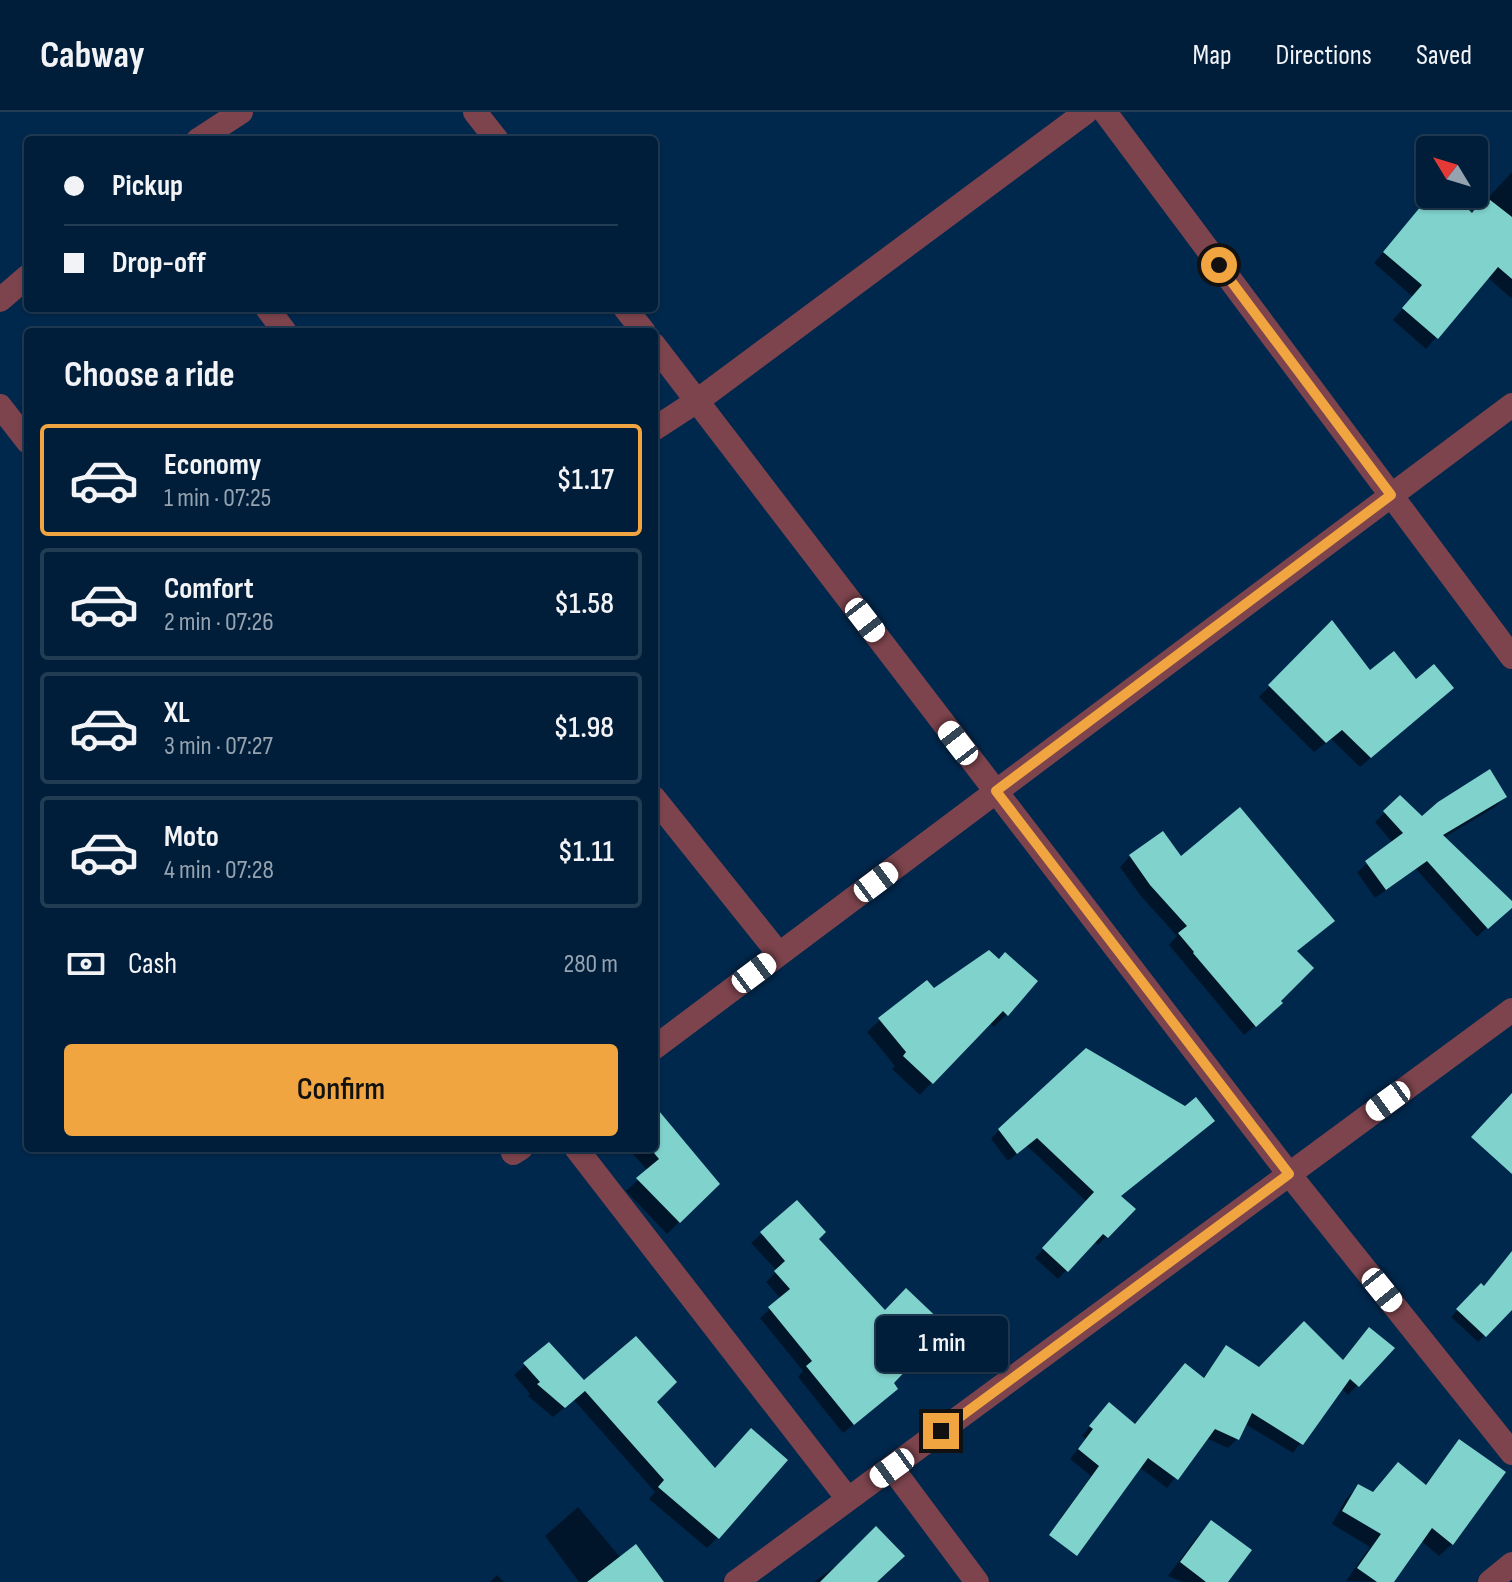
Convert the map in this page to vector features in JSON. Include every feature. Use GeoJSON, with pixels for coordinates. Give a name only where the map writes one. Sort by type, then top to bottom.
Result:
{"type":"FeatureCollection","features":[{"type":"Feature","properties":{"kind":"street"},"geometry":{"type":"LineString","coordinates":[[204,136],[241,112]]}},
{"type":"Feature","properties":{"kind":"street"},"geometry":{"type":"LineString","coordinates":[[475,112],[494,136]]}},
{"type":"Feature","properties":{"kind":"street"},"geometry":{"type":"LineString","coordinates":[[658,426],[697,401],[1086,112]]}},
{"type":"Feature","properties":{"kind":"street"},"geometry":{"type":"LineString","coordinates":[[1105,112],[1512,657]]}},
{"type":"Feature","properties":{"kind":"street"},"geometry":{"type":"LineString","coordinates":[[0,300],[24,279]]}},
{"type":"Feature","properties":{"kind":"street"},"geometry":{"type":"LineString","coordinates":[[628,312],[641,328]]}},
{"type":"Feature","properties":{"kind":"street"},"geometry":{"type":"LineString","coordinates":[[658,350],[1289,1174],[1512,1453]]}},
{"type":"Feature","properties":{"kind":"street"},"geometry":{"type":"LineString","coordinates":[[658,1045],[1512,405]]}},
{"type":"Feature","properties":{"kind":"street"},"geometry":{"type":"LineString","coordinates":[[0,406],[24,437]]}},
{"type":"Feature","properties":{"kind":"street"},"geometry":{"type":"LineString","coordinates":[[658,803],[779,954]]}},
{"type":"Feature","properties":{"kind":"street"},"geometry":{"type":"LineString","coordinates":[[736,1582],[1512,1010]]}},
{"type":"Feature","properties":{"kind":"street"},"geometry":{"type":"LineString","coordinates":[[579,1152],[848,1499]]}},
{"type":"Feature","properties":{"kind":"street"},"geometry":{"type":"LineString","coordinates":[[892,1468],[977,1582]]}},
{"type":"Feature","properties":{"kind":"street"},"geometry":{"type":"LineString","coordinates":[[1490,1582],[1512,1564]]}},
{"type":"Feature","properties":{"kind":"building"},"geometry":{"type":"Polygon","coordinates":[[[1488,198],[1512,217],[1512,279],[1498,267],[1438,339],[1402,308],[1422,285],[1383,252],[1419,208],[1467,208],[1472,213],[1476,208],[1488,208],[1488,198]]]}},
{"type":"Feature","properties":{"kind":"building"},"geometry":{"type":"Polygon","coordinates":[[[1332,620],[1370,670],[1394,651],[1416,679],[1434,664],[1454,688],[1371,758],[1342,730],[1326,743],[1268,685],[1332,620]]]}},
{"type":"Feature","properties":{"kind":"building"},"geometry":{"type":"Polygon","coordinates":[[[1490,769],[1507,797],[1443,835],[1512,901],[1512,908],[1488,929],[1427,861],[1386,890],[1365,861],[1403,833],[1383,811],[1400,795],[1422,816],[1438,802],[1490,769]]]}},
{"type":"Feature","properties":{"kind":"building"},"geometry":{"type":"Polygon","coordinates":[[[1240,807],[1335,921],[1297,951],[1314,968],[1281,1001],[1283,1003],[1256,1027],[1178,933],[1187,926],[1150,885],[1129,855],[1163,831],[1181,856],[1240,807]]]}},
{"type":"Feature","properties":{"kind":"building"},"geometry":{"type":"Polygon","coordinates":[[[989,950],[999,959],[1005,952],[1038,981],[1008,1016],[1003,1011],[933,1084],[903,1056],[906,1052],[878,1018],[927,980],[934,988],[989,950]]]}},
{"type":"Feature","properties":{"kind":"building"},"geometry":{"type":"Polygon","coordinates":[[[1086,1048],[1185,1106],[1196,1097],[1215,1121],[1121,1196],[1136,1209],[1108,1238],[1103,1234],[1068,1272],[1042,1248],[1094,1192],[1037,1138],[1017,1154],[998,1129],[1086,1048]]]}},
{"type":"Feature","properties":{"kind":"building"},"geometry":{"type":"Polygon","coordinates":[[[1512,1093],[1512,1174],[1471,1137],[1512,1093]]]}},
{"type":"Feature","properties":{"kind":"building"},"geometry":{"type":"Polygon","coordinates":[[[658,1110],[720,1184],[680,1223],[636,1178],[659,1159],[654,1153],[658,1152],[658,1110]]]}},
{"type":"Feature","properties":{"kind":"building"},"geometry":{"type":"Polygon","coordinates":[[[797,1200],[826,1232],[819,1239],[885,1310],[906,1288],[947,1327],[894,1383],[898,1389],[854,1425],[806,1366],[812,1361],[768,1307],[790,1289],[774,1271],[785,1261],[760,1232],[797,1200]]]}},
{"type":"Feature","properties":{"kind":"building"},"geometry":{"type":"Polygon","coordinates":[[[1512,1251],[1512,1310],[1486,1337],[1456,1309],[1481,1283],[1484,1286],[1512,1251]]]}},
{"type":"Feature","properties":{"kind":"building"},"geometry":{"type":"Polygon","coordinates":[[[1304,1321],[1343,1360],[1369,1327],[1395,1348],[1359,1387],[1350,1379],[1303,1445],[1252,1413],[1239,1440],[1215,1429],[1178,1480],[1148,1458],[1077,1556],[1049,1535],[1099,1466],[1078,1449],[1093,1429],[1089,1426],[1109,1402],[1135,1424],[1185,1363],[1204,1378],[1226,1345],[1259,1367],[1304,1321]]]}},
{"type":"Feature","properties":{"kind":"building"},"geometry":{"type":"Polygon","coordinates":[[[636,1336],[677,1382],[657,1402],[715,1468],[751,1428],[788,1460],[719,1539],[658,1487],[664,1480],[585,1391],[565,1408],[537,1384],[540,1382],[523,1363],[549,1342],[584,1380],[636,1336]]]}},
{"type":"Feature","properties":{"kind":"building"},"geometry":{"type":"Polygon","coordinates":[[[1459,1439],[1506,1472],[1453,1545],[1432,1528],[1394,1582],[1377,1582],[1357,1568],[1381,1534],[1342,1511],[1358,1484],[1373,1492],[1398,1462],[1426,1485],[1459,1439]]]}},
{"type":"Feature","properties":{"kind":"building"},"geometry":{"type":"Polygon","coordinates":[[[1211,1520],[1252,1550],[1228,1582],[1206,1582],[1180,1562],[1211,1520]]]}},
{"type":"Feature","properties":{"kind":"building"},"geometry":{"type":"Polygon","coordinates":[[[876,1526],[905,1556],[877,1582],[820,1582],[876,1526]]]}},
{"type":"Feature","properties":{"kind":"building"},"geometry":{"type":"Polygon","coordinates":[[[636,1544],[664,1582],[587,1582],[636,1544]]]}},
{"type":"Feature","properties":{"kind":"route"},"geometry":{"type":"LineString","coordinates":[[941,1431],[1289,1174],[996,791],[1391,495],[1219,265]]}}]}
